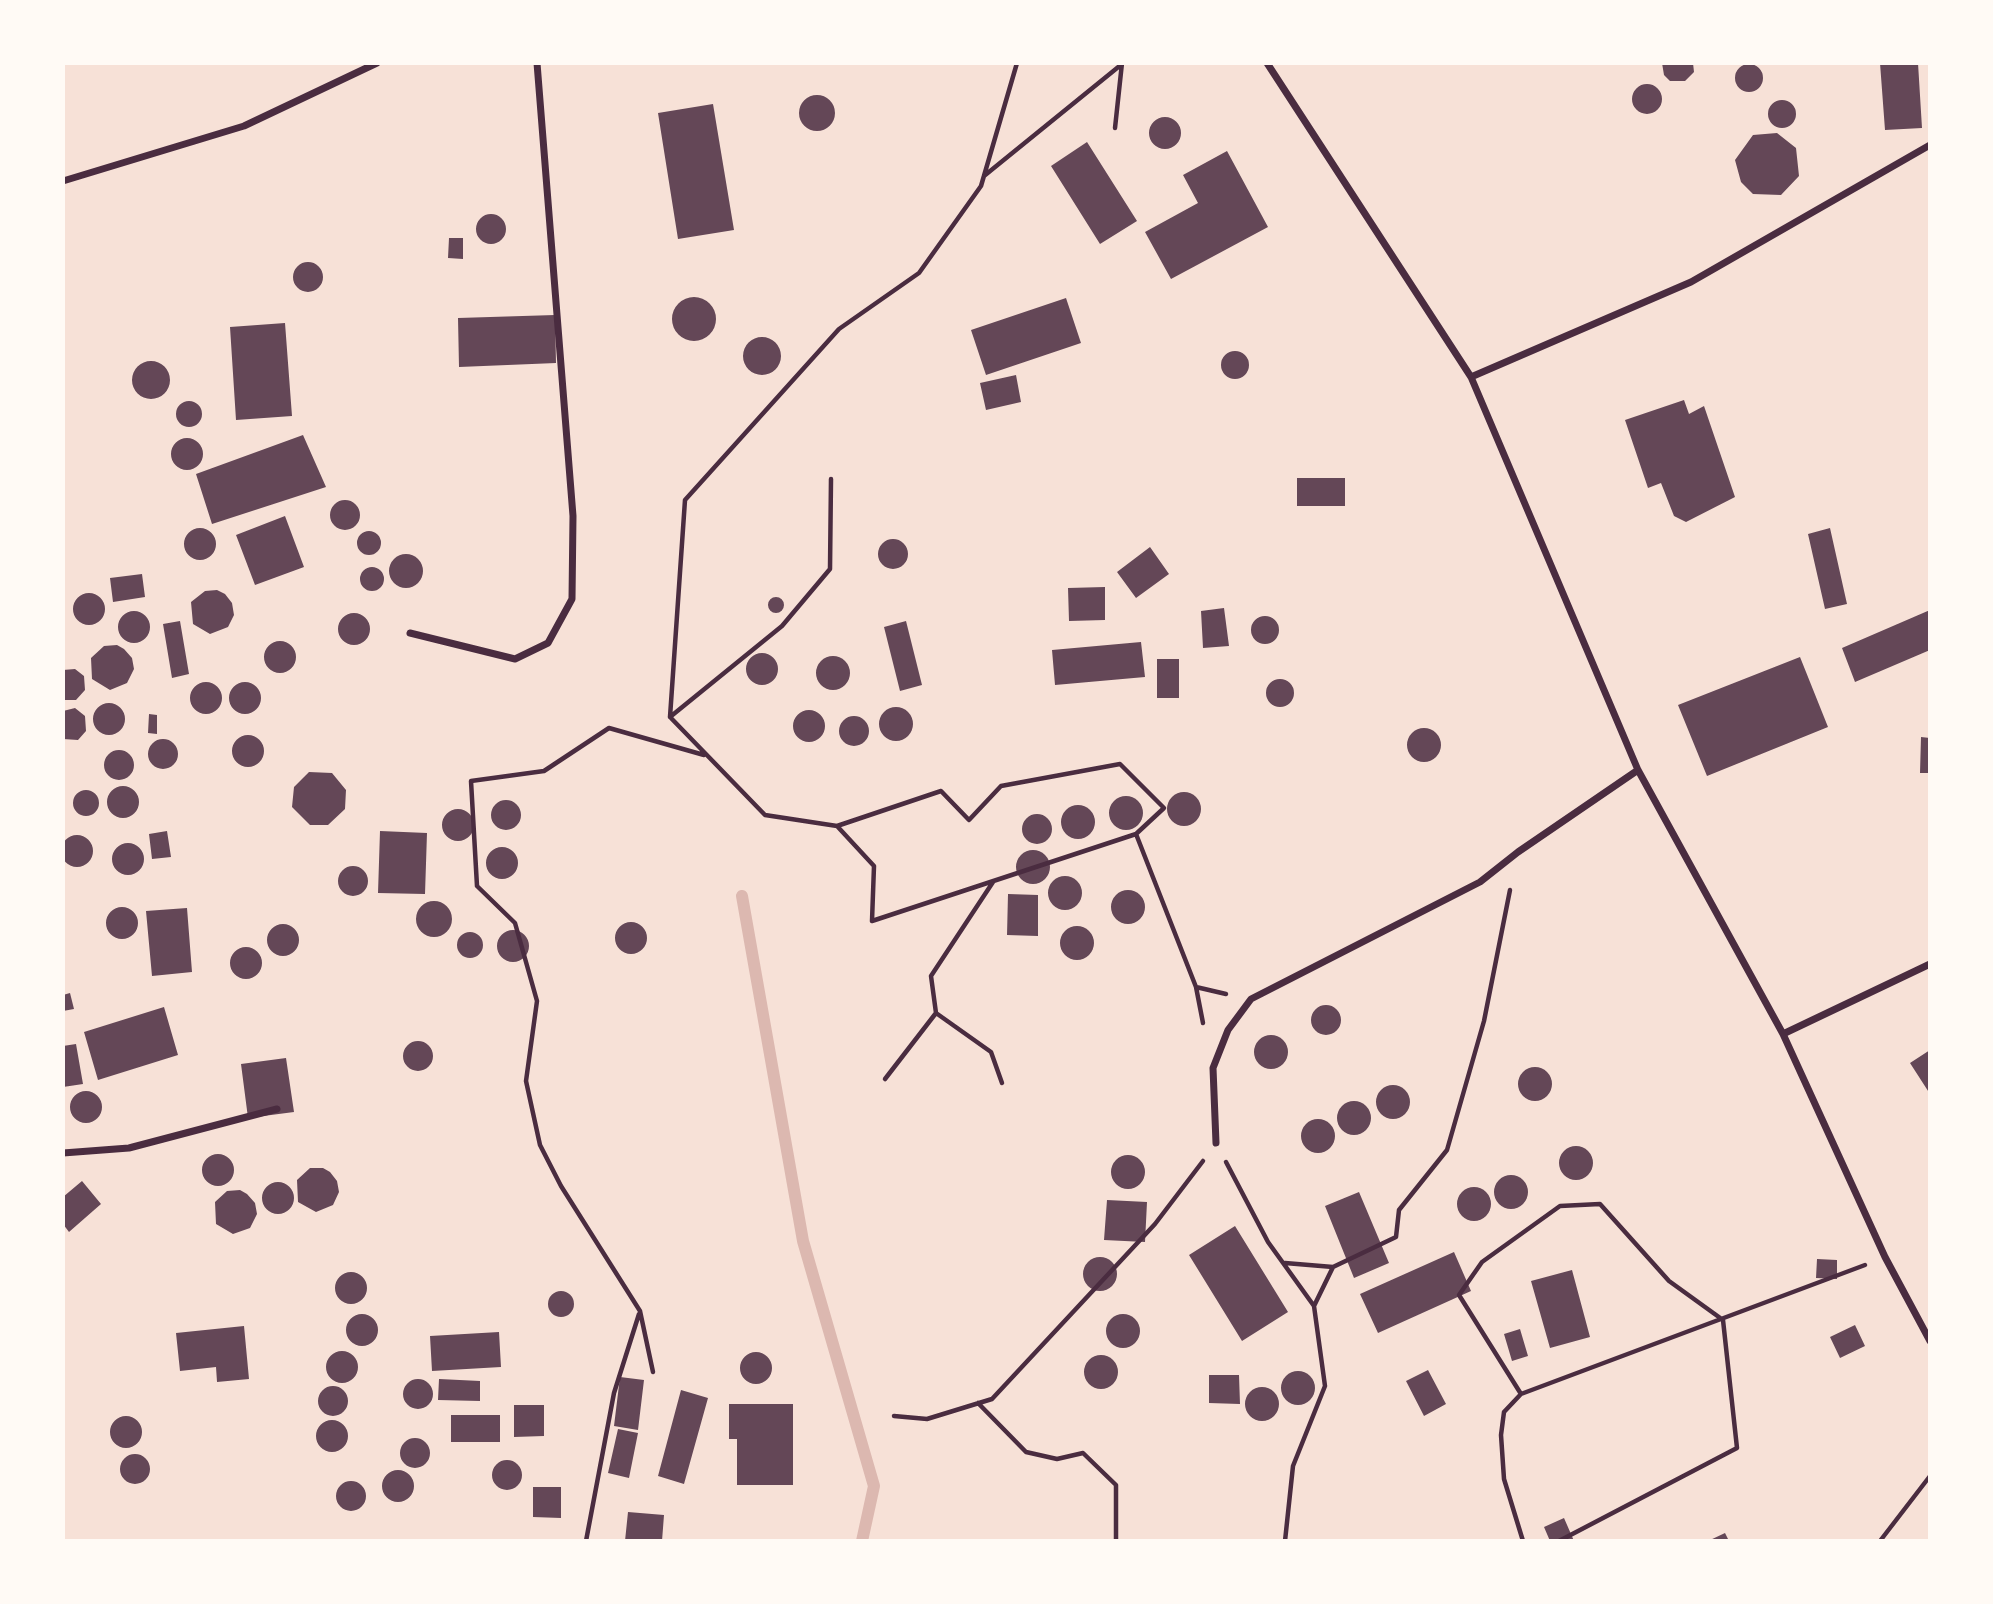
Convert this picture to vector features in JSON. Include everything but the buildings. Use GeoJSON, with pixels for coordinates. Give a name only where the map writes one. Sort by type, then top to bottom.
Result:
{"type":"FeatureCollection","features":[{"type":"Feature","properties":{"kind":"street"},"geometry":{"type":"LineString","coordinates":[[63,181],[244,126],[377,63]]}},
{"type":"Feature","properties":{"kind":"street"},"geometry":{"type":"LineString","coordinates":[[410,633],[515,659],[548,643],[572,599],[573,516],[537,63]]}},
{"type":"Feature","properties":{"kind":"street"},"geometry":{"type":"LineString","coordinates":[[1267,63],[1471,377],[1638,771],[1783,1034],[1885,1257],[1930,1341]]}},
{"type":"Feature","properties":{"kind":"street"},"geometry":{"type":"LineString","coordinates":[[1471,377],[1691,282],[1930,145]]}},
{"type":"Feature","properties":{"kind":"street"},"geometry":{"type":"LineString","coordinates":[[1216,1143],[1213,1068],[1228,1030],[1251,999],[1480,882],[1518,852],[1638,771]]}},
{"type":"Feature","properties":{"kind":"street"},"geometry":{"type":"LineString","coordinates":[[1783,1034],[1930,964]]}},
{"type":"Feature","properties":{"kind":"street"},"geometry":{"type":"LineString","coordinates":[[63,1153],[129,1148],[277,1110]]}},
{"type":"Feature","properties":{"kind":"path"},"geometry":{"type":"LineString","coordinates":[[837,826],[874,866],[872,921],[1136,834],[1164,808],[1120,764],[1001,786],[969,820],[941,791],[837,826],[765,814],[670,718],[685,500],[839,329],[919,273],[981,187],[1017,63]]}},
{"type":"Feature","properties":{"kind":"path"},"geometry":{"type":"LineString","coordinates":[[984,176],[1122,64]]}},
{"type":"Feature","properties":{"kind":"path"},"geometry":{"type":"LineString","coordinates":[[1115,128],[1122,64]]}},
{"type":"Feature","properties":{"kind":"path"},"geometry":{"type":"LineString","coordinates":[[670,718],[782,626],[830,569],[831,479]]}},
{"type":"Feature","properties":{"kind":"path"},"geometry":{"type":"LineString","coordinates":[[653,1372],[640,1311],[561,1186],[540,1145],[526,1081],[537,1001],[515,923],[477,886],[471,781],[544,771],[609,728],[707,756]]}},
{"type":"Feature","properties":{"kind":"path"},"geometry":{"type":"LineString","coordinates":[[1136,834],[1196,987],[1251,999]]}},
{"type":"Feature","properties":{"kind":"path"},"geometry":{"type":"LineString","coordinates":[[1284,1263],[1333,1267],[1396,1237],[1399,1210],[1447,1150],[1484,1021],[1518,852]]}},
{"type":"Feature","properties":{"kind":"path"},"geometry":{"type":"LineString","coordinates":[[885,1079],[936,1013],[931,976],[994,881]]}},
{"type":"Feature","properties":{"kind":"path"},"geometry":{"type":"LineString","coordinates":[[936,1013],[991,1052],[1002,1083]]}},
{"type":"Feature","properties":{"kind":"path"},"geometry":{"type":"LineString","coordinates":[[894,1416],[927,1419],[992,1399],[1146,1234],[1216,1143],[1268,1242],[1314,1306],[1325,1385],[1293,1466],[1286,1541]]}},
{"type":"Feature","properties":{"kind":"path"},"geometry":{"type":"LineString","coordinates":[[1521,1394],[1459,1295],[1482,1262],[1560,1206],[1600,1204],[1669,1280],[1723,1320],[1737,1448],[1559,1541]]}},
{"type":"Feature","properties":{"kind":"path"},"geometry":{"type":"LineString","coordinates":[[1523,1541],[1504,1479],[1501,1436],[1504,1412],[1521,1394],[1885,1257]]}},
{"type":"Feature","properties":{"kind":"path"},"geometry":{"type":"LineString","coordinates":[[1314,1306],[1333,1267]]}},
{"type":"Feature","properties":{"kind":"path"},"geometry":{"type":"LineString","coordinates":[[586,1541],[614,1393],[640,1311]]}},
{"type":"Feature","properties":{"kind":"path"},"geometry":{"type":"LineString","coordinates":[[978,1403],[1026,1452],[1057,1459],[1083,1453],[1116,1485],[1116,1541]]}},
{"type":"Feature","properties":{"kind":"path"},"geometry":{"type":"LineString","coordinates":[[1880,1541],[1930,1476]]}},
{"type":"Feature","properties":{"kind":"waterway"},"geometry":{"type":"LineString","coordinates":[[742,896],[803,1241],[874,1486],[862,1541]]}}]}
